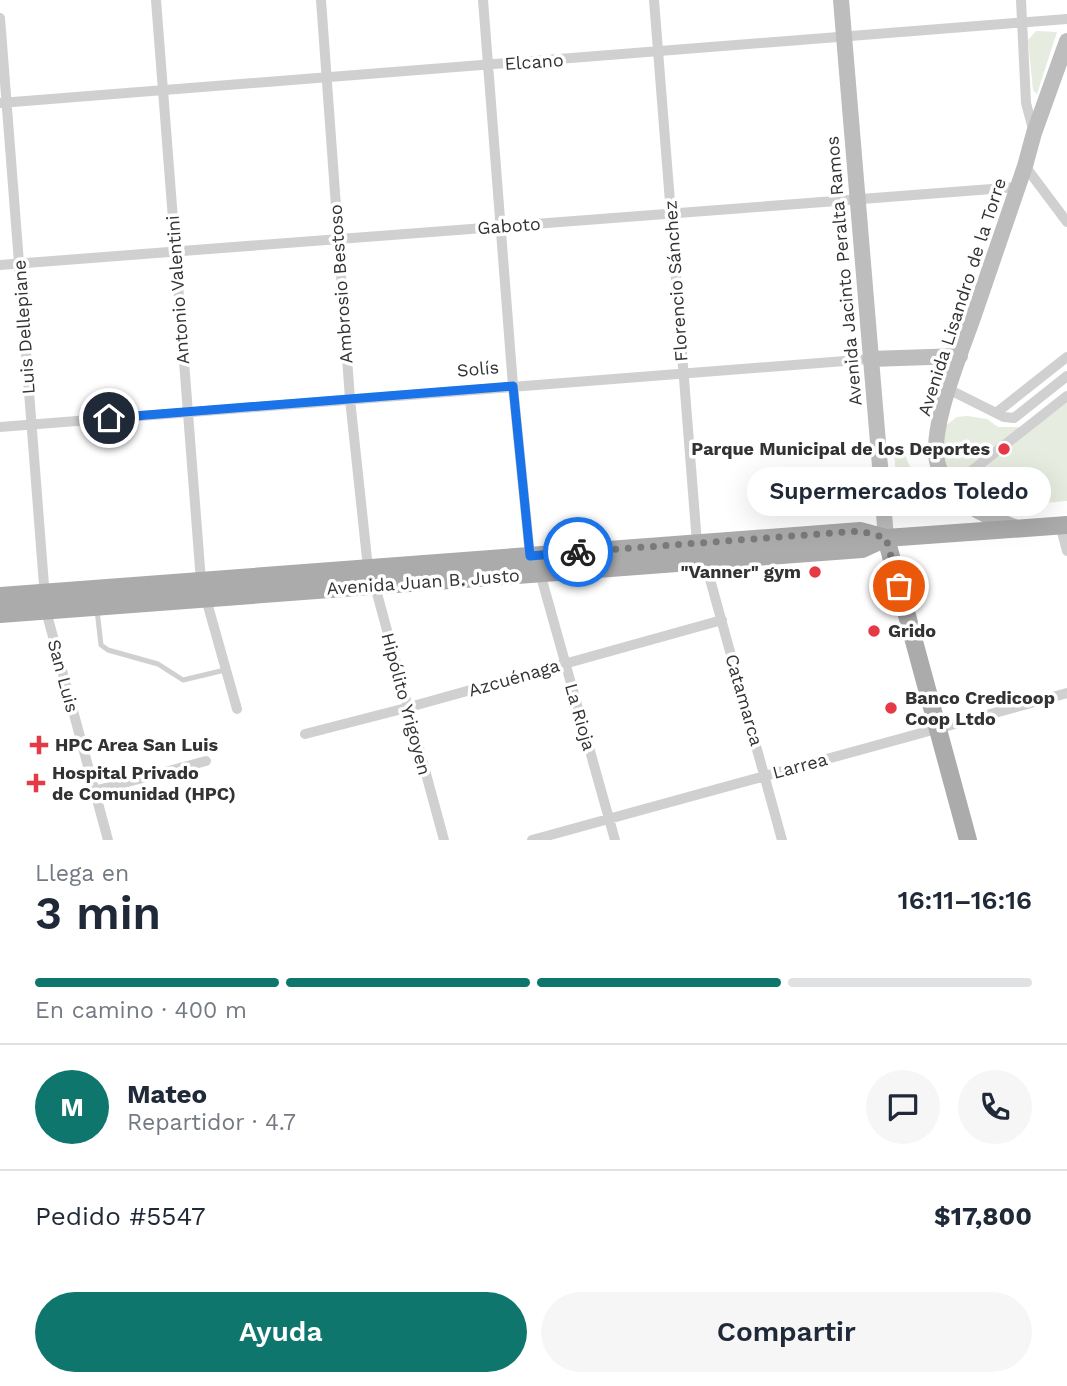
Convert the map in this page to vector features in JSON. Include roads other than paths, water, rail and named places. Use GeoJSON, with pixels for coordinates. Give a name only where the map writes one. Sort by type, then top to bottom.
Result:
{"type":"FeatureCollection","features":[{"type":"Feature","properties":{"kind":"main road","name":"Avenida Juan B. Justo"},"geometry":{"type":"LineString","coordinates":[[0,614],[45,602],[201,581],[860,531],[886,538],[1064,525]]}},
{"type":"Feature","properties":{"kind":"main road","name":"Avenida Juan B. Justo"},"geometry":{"type":"LineString","coordinates":[[0,596],[96,607],[862,549],[886,538]]}},
{"type":"Feature","properties":{"kind":"main road"},"geometry":{"type":"LineString","coordinates":[[886,538],[968,840]]}},
{"type":"Feature","properties":{"kind":"street","name":"Antonio Valentini"},"geometry":{"type":"LineString","coordinates":[[156,0],[201,581],[237,709]]}},
{"type":"Feature","properties":{"kind":"street","name":"Ambrosio Bestoso"},"geometry":{"type":"LineString","coordinates":[[321,0],[349,399],[368,568]]}},
{"type":"Feature","properties":{"kind":"street"},"geometry":{"type":"LineString","coordinates":[[483,0],[513,386],[530,556]]}},
{"type":"Feature","properties":{"kind":"street","name":"Florencio Sánchez"},"geometry":{"type":"LineString","coordinates":[[654,0],[697,543],[705,561]]}},
{"type":"Feature","properties":{"kind":"street","name":"Avenida Jacinto Peralta Ramos"},"geometry":{"type":"LineString","coordinates":[[841,0],[886,538]]}},
{"type":"Feature","properties":{"kind":"street"},"geometry":{"type":"LineString","coordinates":[[1021,0],[1026,103],[1034,133]]}},
{"type":"Feature","properties":{"kind":"street","name":"Luis Dellepiane"},"geometry":{"type":"LineString","coordinates":[[0,19],[3,103],[19,264],[45,602]]}},
{"type":"Feature","properties":{"kind":"street","name":"Elcano"},"geometry":{"type":"LineString","coordinates":[[3,103],[1067,19]]}},
{"type":"Feature","properties":{"kind":"street","name":"Avenida Lisandro de la Torre"},"geometry":{"type":"LineString","coordinates":[[1017,528],[966,505],[949,489],[935,451],[948,389],[1067,41]]}},
{"type":"Feature","properties":{"kind":"street"},"geometry":{"type":"LineString","coordinates":[[1025,166],[1067,222]]}},
{"type":"Feature","properties":{"kind":"street","name":"Gaboto"},"geometry":{"type":"LineString","coordinates":[[0,265],[1018,187]]}},
{"type":"Feature","properties":{"kind":"street","name":"Solís"},"geometry":{"type":"LineString","coordinates":[[0,427],[683,372],[870,359],[960,356]]}},
{"type":"Feature","properties":{"kind":"street"},"geometry":{"type":"LineString","coordinates":[[996,413],[1067,358]]}},
{"type":"Feature","properties":{"kind":"street"},"geometry":{"type":"LineString","coordinates":[[948,389],[996,413],[1014,418],[1067,376]]}},
{"type":"Feature","properties":{"kind":"street"},"geometry":{"type":"LineString","coordinates":[[960,480],[1067,396]]}},
{"type":"Feature","properties":{"kind":"street"},"geometry":{"type":"LineString","coordinates":[[1064,525],[1067,551]]}},
{"type":"Feature","properties":{"kind":"street","name":"La Rioja"},"geometry":{"type":"LineString","coordinates":[[530,556],[540,573],[615,840]]}},
{"type":"Feature","properties":{"kind":"street","name":"Catamarca"},"geometry":{"type":"LineString","coordinates":[[705,561],[782,840]]}},
{"type":"Feature","properties":{"kind":"street","name":"Hipólito Yrigoyen"},"geometry":{"type":"LineString","coordinates":[[368,568],[444,840]]}},
{"type":"Feature","properties":{"kind":"street","name":"San Luis"},"geometry":{"type":"LineString","coordinates":[[45,602],[108,840]]}},
{"type":"Feature","properties":{"kind":"street","name":"Azcuénaga"},"geometry":{"type":"LineString","coordinates":[[305,734],[722,620]]}},
{"type":"Feature","properties":{"kind":"street","name":"Larrea"},"geometry":{"type":"LineString","coordinates":[[532,840],[1067,693]]}},
{"type":"Feature","properties":{"kind":"street"},"geometry":{"type":"LineString","coordinates":[[94,791],[206,761]]}},
{"type":"Feature","properties":{"kind":"lane"},"geometry":{"type":"LineString","coordinates":[[96,607],[102,645],[108,650],[158,664],[183,680],[226,670]]}},
{"type":"Feature","properties":{"kind":"place","name":"Parque Municipal de los Deportes"},"geometry":{"type":"Point","coordinates":[1004,449]}},
{"type":"Feature","properties":{"kind":"place","name":"\"Vanner\" gym"},"geometry":{"type":"Point","coordinates":[815,572]}},
{"type":"Feature","properties":{"kind":"place","name":"Supermercados Toledo"},"geometry":{"type":"Point","coordinates":[899,586]}},
{"type":"Feature","properties":{"kind":"place","name":"Grido"},"geometry":{"type":"Point","coordinates":[874,631]}},
{"type":"Feature","properties":{"kind":"place","name":"Banco Credicoop Coop Ltdo"},"geometry":{"type":"Point","coordinates":[891,708]}},
{"type":"Feature","properties":{"kind":"place","name":"HPC Area San Luis"},"geometry":{"type":"Point","coordinates":[39,745]}},
{"type":"Feature","properties":{"kind":"place","name":"Hospital Privado de Comunidad (HPC)"},"geometry":{"type":"Point","coordinates":[36,783]}}]}
